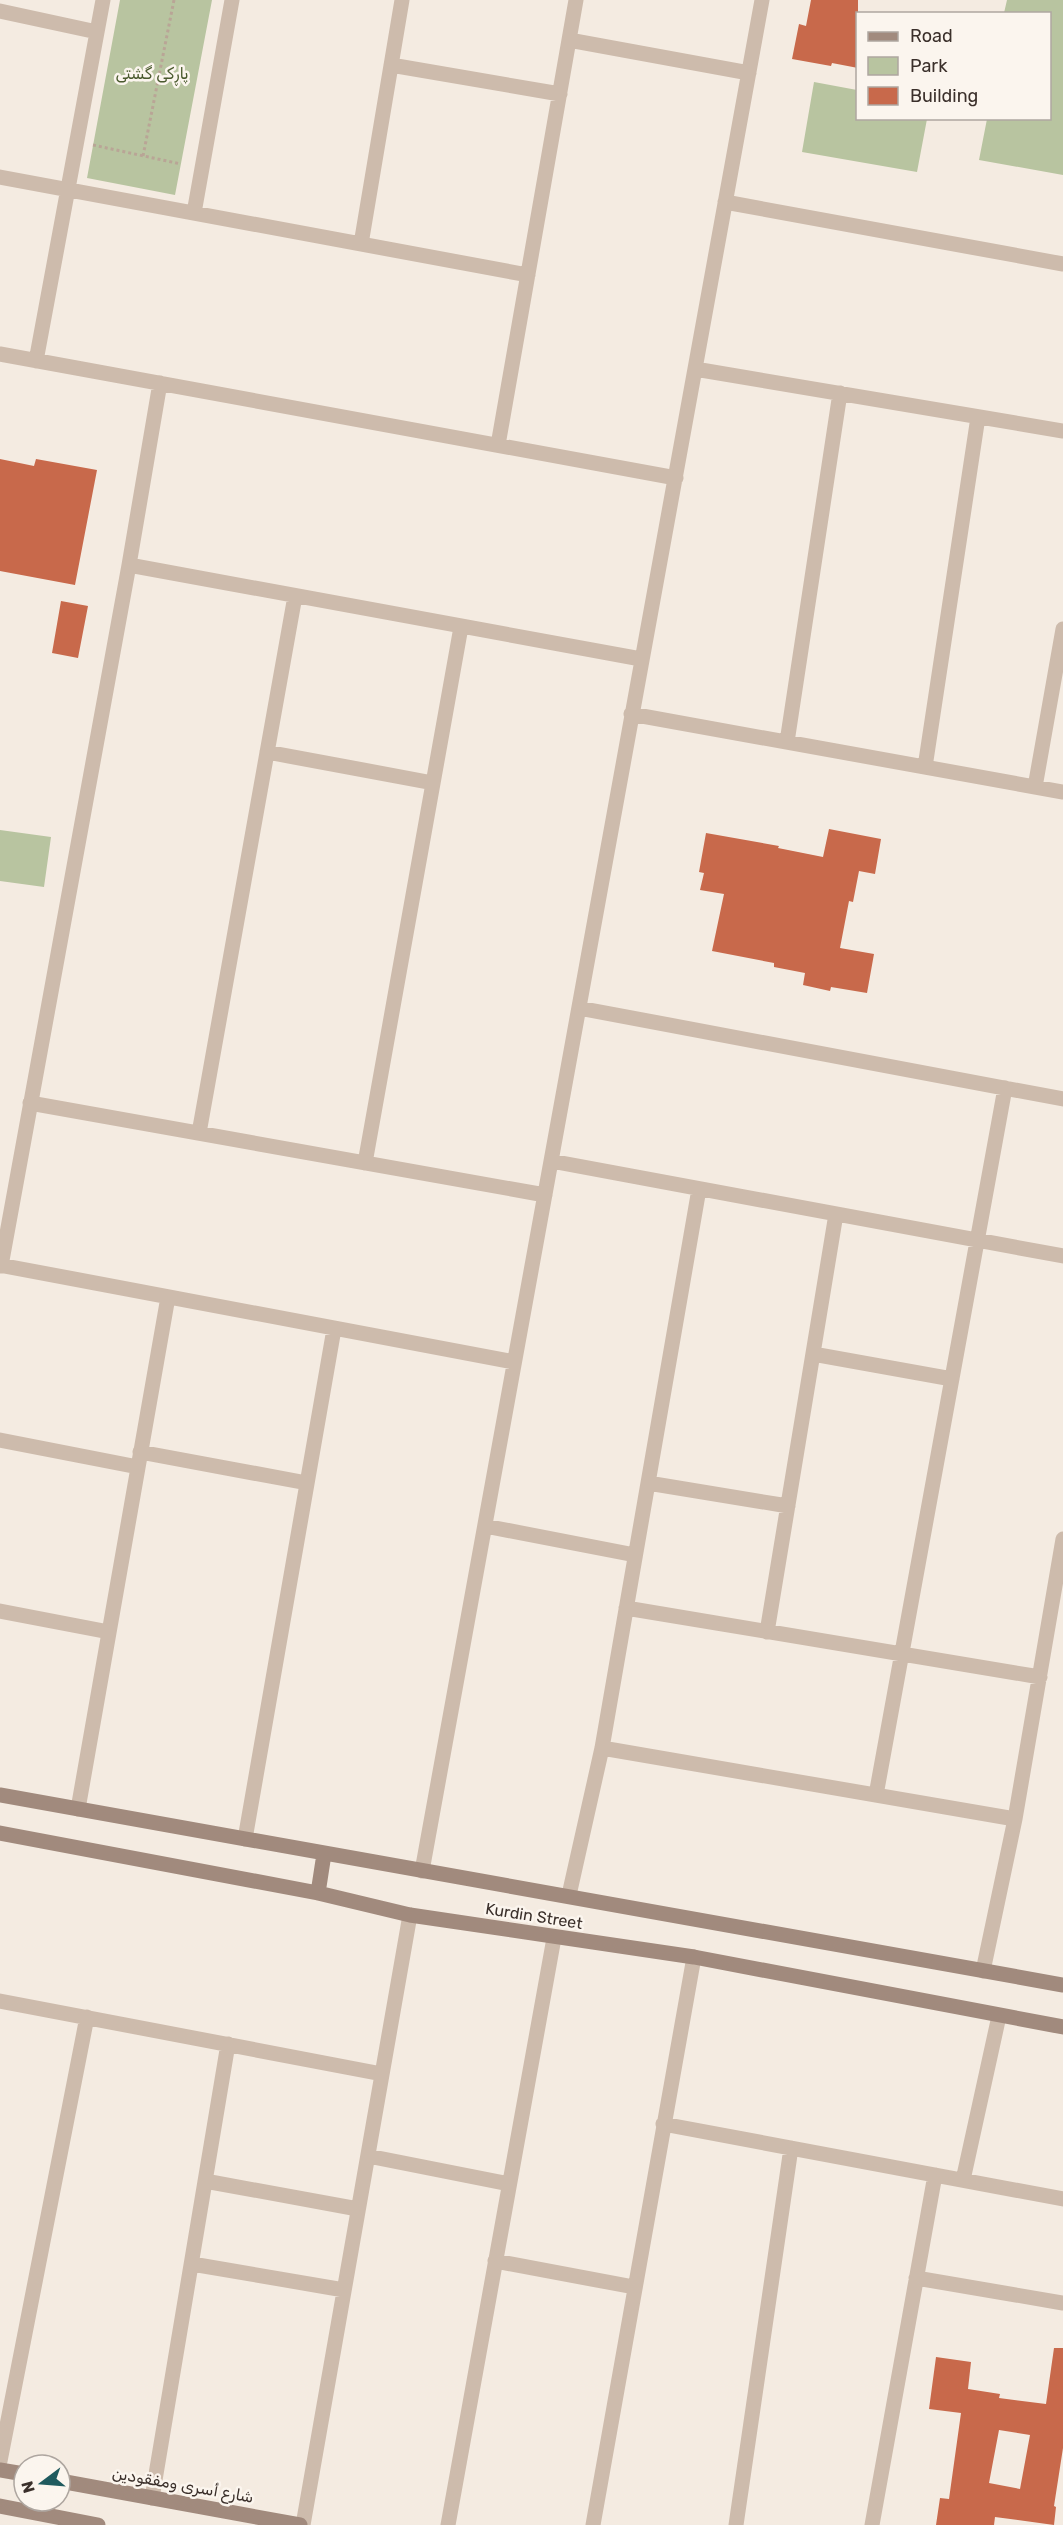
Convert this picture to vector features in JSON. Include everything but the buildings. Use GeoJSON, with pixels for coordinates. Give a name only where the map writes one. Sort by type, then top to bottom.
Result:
{"type":"FeatureCollection","features":[{"type":"Feature","properties":{"kind":"main road","name":"Kurdin Street"},"geometry":{"type":"LineString","coordinates":[[0,1795],[1063,1985]]}},
{"type":"Feature","properties":{"kind":"main road","name":"Kurdin Street"},"geometry":{"type":"LineString","coordinates":[[0,1833],[318,1893],[410,1915],[694,1957],[1063,2027]]}},
{"type":"Feature","properties":{"kind":"main road"},"geometry":{"type":"LineString","coordinates":[[318,1893],[324,1854]]}},
{"type":"Feature","properties":{"kind":"main road","name":"شارع أسرى ومفقودين"},"geometry":{"type":"LineString","coordinates":[[72,2483],[301,2525]]}},
{"type":"Feature","properties":{"kind":"main road"},"geometry":{"type":"LineString","coordinates":[[0,2506],[99,2525]]}},
{"type":"Feature","properties":{"kind":"street"},"geometry":{"type":"LineString","coordinates":[[36,361],[103,0]]}},
{"type":"Feature","properties":{"kind":"street"},"geometry":{"type":"LineString","coordinates":[[194,213],[232,0]]}},
{"type":"Feature","properties":{"kind":"street"},"geometry":{"type":"LineString","coordinates":[[361,244],[402,0]]}},
{"type":"Feature","properties":{"kind":"street"},"geometry":{"type":"LineString","coordinates":[[498,445],[576,0]]}},
{"type":"Feature","properties":{"kind":"street"},"geometry":{"type":"LineString","coordinates":[[422,1871],[762,0]]}},
{"type":"Feature","properties":{"kind":"street"},"geometry":{"type":"LineString","coordinates":[[0,11],[97,32]]}},
{"type":"Feature","properties":{"kind":"street"},"geometry":{"type":"LineString","coordinates":[[569,40],[749,73]]}},
{"type":"Feature","properties":{"kind":"street"},"geometry":{"type":"LineString","coordinates":[[391,64],[560,94]]}},
{"type":"Feature","properties":{"kind":"street"},"geometry":{"type":"LineString","coordinates":[[0,177],[528,274]]}},
{"type":"Feature","properties":{"kind":"street"},"geometry":{"type":"LineString","coordinates":[[725,202],[1063,264]]}},
{"type":"Feature","properties":{"kind":"street"},"geometry":{"type":"LineString","coordinates":[[0,354],[676,478]]}},
{"type":"Feature","properties":{"kind":"street"},"geometry":{"type":"LineString","coordinates":[[695,369],[1063,431]]}},
{"type":"Feature","properties":{"kind":"street"},"geometry":{"type":"LineString","coordinates":[[160,383],[1,1265],[514,1362]]}},
{"type":"Feature","properties":{"kind":"street"},"geometry":{"type":"LineString","coordinates":[[787,742],[840,393]]}},
{"type":"Feature","properties":{"kind":"street"},"geometry":{"type":"LineString","coordinates":[[925,767],[978,417]]}},
{"type":"Feature","properties":{"kind":"street"},"geometry":{"type":"LineString","coordinates":[[129,565],[641,660]]}},
{"type":"Feature","properties":{"kind":"street"},"geometry":{"type":"LineString","coordinates":[[199,1133],[295,596]]}},
{"type":"Feature","properties":{"kind":"street"},"geometry":{"type":"LineString","coordinates":[[365,1163],[461,627]]}},
{"type":"Feature","properties":{"kind":"street"},"geometry":{"type":"LineString","coordinates":[[1035,787],[1063,629]]}},
{"type":"Feature","properties":{"kind":"street"},"geometry":{"type":"LineString","coordinates":[[631,714],[1063,792]]}},
{"type":"Feature","properties":{"kind":"street"},"geometry":{"type":"LineString","coordinates":[[267,752],[433,783]]}},
{"type":"Feature","properties":{"kind":"street"},"geometry":{"type":"LineString","coordinates":[[579,1008],[1063,1099]]}},
{"type":"Feature","properties":{"kind":"street"},"geometry":{"type":"LineString","coordinates":[[876,1795],[1005,1088]]}},
{"type":"Feature","properties":{"kind":"street"},"geometry":{"type":"LineString","coordinates":[[30,1103],[545,1195]]}},
{"type":"Feature","properties":{"kind":"street"},"geometry":{"type":"LineString","coordinates":[[551,1161],[1063,1256]]}},
{"type":"Feature","properties":{"kind":"street"},"geometry":{"type":"LineString","coordinates":[[569,1895],[602,1748],[699,1189]]}},
{"type":"Feature","properties":{"kind":"street"},"geometry":{"type":"LineString","coordinates":[[767,1632],[836,1214]]}},
{"type":"Feature","properties":{"kind":"street"},"geometry":{"type":"LineString","coordinates":[[78,1809],[168,1297]]}},
{"type":"Feature","properties":{"kind":"street"},"geometry":{"type":"LineString","coordinates":[[245,1839],[334,1329]]}},
{"type":"Feature","properties":{"kind":"street"},"geometry":{"type":"LineString","coordinates":[[813,1354],[952,1379]]}},
{"type":"Feature","properties":{"kind":"street"},"geometry":{"type":"LineString","coordinates":[[0,1440],[307,1483]]}},
{"type":"Feature","properties":{"kind":"street"},"geometry":{"type":"LineString","coordinates":[[648,1483],[788,1506]]}},
{"type":"Feature","properties":{"kind":"street"},"geometry":{"type":"LineString","coordinates":[[485,1526],[635,1555]]}},
{"type":"Feature","properties":{"kind":"street"},"geometry":{"type":"LineString","coordinates":[[983,1971],[1015,1819],[1063,1541]]}},
{"type":"Feature","properties":{"kind":"street"},"geometry":{"type":"LineString","coordinates":[[626,1608],[1040,1677]]}},
{"type":"Feature","properties":{"kind":"street"},"geometry":{"type":"LineString","coordinates":[[0,1611],[109,1632]]}},
{"type":"Feature","properties":{"kind":"street"},"geometry":{"type":"LineString","coordinates":[[602,1748],[1015,1819]]}},
{"type":"Feature","properties":{"kind":"street"},"geometry":{"type":"LineString","coordinates":[[301,2525],[410,1915]]}},
{"type":"Feature","properties":{"kind":"street"},"geometry":{"type":"LineString","coordinates":[[447,2525],[554,1938]]}},
{"type":"Feature","properties":{"kind":"street"},"geometry":{"type":"LineString","coordinates":[[593,2525],[694,1957]]}},
{"type":"Feature","properties":{"kind":"street"},"geometry":{"type":"LineString","coordinates":[[0,2001],[382,2074]]}},
{"type":"Feature","properties":{"kind":"street"},"geometry":{"type":"LineString","coordinates":[[963,2180],[999,2016]]}},
{"type":"Feature","properties":{"kind":"street"},"geometry":{"type":"LineString","coordinates":[[0,2461],[87,2018]]}},
{"type":"Feature","properties":{"kind":"street"},"geometry":{"type":"LineString","coordinates":[[152,2498],[228,2044]]}},
{"type":"Feature","properties":{"kind":"street"},"geometry":{"type":"LineString","coordinates":[[663,2124],[1063,2199]]}},
{"type":"Feature","properties":{"kind":"street"},"geometry":{"type":"LineString","coordinates":[[736,2525],[791,2148]]}},
{"type":"Feature","properties":{"kind":"street"},"geometry":{"type":"LineString","coordinates":[[368,2156],[509,2184]]}},
{"type":"Feature","properties":{"kind":"street"},"geometry":{"type":"LineString","coordinates":[[872,2525],[935,2175]]}},
{"type":"Feature","properties":{"kind":"street"},"geometry":{"type":"LineString","coordinates":[[205,2181],[358,2209]]}},
{"type":"Feature","properties":{"kind":"street"},"geometry":{"type":"LineString","coordinates":[[495,2261],[634,2288]]}},
{"type":"Feature","properties":{"kind":"street"},"geometry":{"type":"LineString","coordinates":[[192,2264],[344,2290]]}},
{"type":"Feature","properties":{"kind":"street"},"geometry":{"type":"LineString","coordinates":[[916,2278],[1063,2303]]}},
{"type":"Feature","properties":{"kind":"path"},"geometry":{"type":"LineString","coordinates":[[143,156],[174,0]]}},
{"type":"Feature","properties":{"kind":"path"},"geometry":{"type":"LineString","coordinates":[[93,145],[181,164]]}},
{"type":"Feature","properties":{"kind":"green space","name":"پاڕکی گشتی"},"geometry":{"type":"Polygon","coordinates":[[[120,0],[212,0],[175,195],[87,178],[120,0]]]}},
{"type":"Feature","properties":{"kind":"green space"},"geometry":{"type":"Polygon","coordinates":[[[1007,0],[1063,0],[1063,175],[979,160],[987,120],[1051,120],[1051,12],[1004,12],[1007,0]]]}},
{"type":"Feature","properties":{"kind":"green space"},"geometry":{"type":"Polygon","coordinates":[[[814,82],[856,90],[856,120],[927,120],[917,172],[802,152],[814,82]]]}},
{"type":"Feature","properties":{"kind":"green space"},"geometry":{"type":"Polygon","coordinates":[[[0,830],[51,837],[44,887],[0,881],[0,830]]]}}]}
